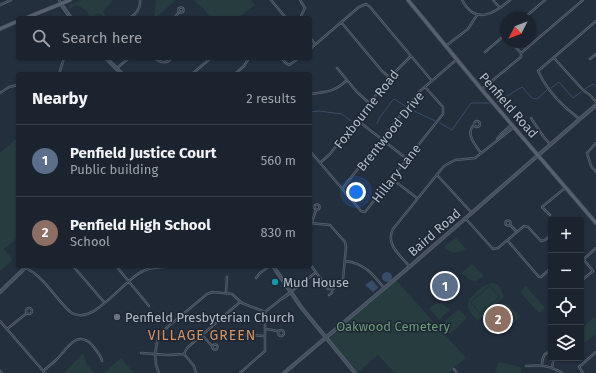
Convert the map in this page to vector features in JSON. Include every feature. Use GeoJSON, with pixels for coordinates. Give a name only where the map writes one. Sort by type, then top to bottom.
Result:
{"type":"FeatureCollection","features":[{"type":"Feature","properties":{"kind":"main road"},"geometry":{"type":"LineString","coordinates":[[31,16],[70,0]]}},
{"type":"Feature","properties":{"kind":"main road","name":"Penfield Road"},"geometry":{"type":"LineString","coordinates":[[408,0],[482,90],[596,223]]}},
{"type":"Feature","properties":{"kind":"main road"},"geometry":{"type":"LineString","coordinates":[[0,28],[16,22]]}},
{"type":"Feature","properties":{"kind":"street"},"geometry":{"type":"LineString","coordinates":[[0,4],[11,0]]}},
{"type":"Feature","properties":{"kind":"street"},"geometry":{"type":"LineString","coordinates":[[59,0],[70,16]]}},
{"type":"Feature","properties":{"kind":"street"},"geometry":{"type":"LineString","coordinates":[[132,16],[139,10],[140,0]]}},
{"type":"Feature","properties":{"kind":"street"},"geometry":{"type":"LineString","coordinates":[[271,0],[284,16]]}},
{"type":"Feature","properties":{"kind":"street"},"geometry":{"type":"LineString","coordinates":[[300,0],[305,8],[301,16]]}},
{"type":"Feature","properties":{"kind":"street"},"geometry":{"type":"LineString","coordinates":[[462,0],[468,8],[477,14],[488,15],[501,8],[510,0]]}},
{"type":"Feature","properties":{"kind":"street"},"geometry":{"type":"LineString","coordinates":[[493,0],[501,8]]}},
{"type":"Feature","properties":{"kind":"street"},"geometry":{"type":"LineString","coordinates":[[531,12],[545,0]]}},
{"type":"Feature","properties":{"kind":"street"},"geometry":{"type":"LineString","coordinates":[[482,90],[521,57],[521,53],[583,0]]}},
{"type":"Feature","properties":{"kind":"street"},"geometry":{"type":"LineString","coordinates":[[312,47],[360,6],[363,4],[368,5],[432,81]]}},
{"type":"Feature","properties":{"kind":"street"},"geometry":{"type":"LineString","coordinates":[[176,16],[180,12]]}},
{"type":"Feature","properties":{"kind":"street"},"geometry":{"type":"LineString","coordinates":[[446,46],[468,29],[477,14]]}},
{"type":"Feature","properties":{"kind":"street"},"geometry":{"type":"LineString","coordinates":[[579,119],[565,107],[542,81],[538,71],[596,21]]}},
{"type":"Feature","properties":{"kind":"street"},"geometry":{"type":"LineString","coordinates":[[341,22],[382,71],[390,77]]}},
{"type":"Feature","properties":{"kind":"street"},"geometry":{"type":"LineString","coordinates":[[312,40],[316,44]]}},
{"type":"Feature","properties":{"kind":"street"},"geometry":{"type":"LineString","coordinates":[[485,52],[500,40]]}},
{"type":"Feature","properties":{"kind":"street"},"geometry":{"type":"LineString","coordinates":[[516,48],[521,53]]}},
{"type":"Feature","properties":{"kind":"street"},"geometry":{"type":"LineString","coordinates":[[590,59],[596,54]]}},
{"type":"Feature","properties":{"kind":"street","name":"Foxbourne Road"},"geometry":{"type":"LineString","coordinates":[[320,163],[330,154],[390,77],[411,56]]}},
{"type":"Feature","properties":{"kind":"street"},"geometry":{"type":"LineString","coordinates":[[554,58],[596,103]]}},
{"type":"Feature","properties":{"kind":"street","name":"Brentwood Drive"},"geometry":{"type":"LineString","coordinates":[[342,189],[419,92],[457,59]]}},
{"type":"Feature","properties":{"kind":"street"},"geometry":{"type":"LineString","coordinates":[[60,72],[63,60]]}},
{"type":"Feature","properties":{"kind":"street"},"geometry":{"type":"LineString","coordinates":[[108,60],[120,72]]}},
{"type":"Feature","properties":{"kind":"street"},"geometry":{"type":"LineString","coordinates":[[117,69],[127,60]]}},
{"type":"Feature","properties":{"kind":"street"},"geometry":{"type":"LineString","coordinates":[[158,60],[163,62],[170,60]]}},
{"type":"Feature","properties":{"kind":"street"},"geometry":{"type":"LineString","coordinates":[[194,72],[209,60]]}},
{"type":"Feature","properties":{"kind":"street"},"geometry":{"type":"LineString","coordinates":[[237,72],[248,60]]}},
{"type":"Feature","properties":{"kind":"street"},"geometry":{"type":"LineString","coordinates":[[283,60],[285,63],[289,64],[296,60]]}},
{"type":"Feature","properties":{"kind":"street"},"geometry":{"type":"LineString","coordinates":[[337,68],[370,103]]}},
{"type":"Feature","properties":{"kind":"street"},"geometry":{"type":"LineString","coordinates":[[312,94],[331,91],[338,88],[347,80]]}},
{"type":"Feature","properties":{"kind":"street"},"geometry":{"type":"LineString","coordinates":[[0,93],[9,87],[16,85]]}},
{"type":"Feature","properties":{"kind":"street","name":"Hillary Lane"},"geometry":{"type":"LineString","coordinates":[[312,153],[361,211],[364,212],[392,179],[444,112],[443,107],[426,87]]}},
{"type":"Feature","properties":{"kind":"street","name":"Baird Road"},"geometry":{"type":"LineString","coordinates":[[284,373],[539,155],[596,103]]}},
{"type":"Feature","properties":{"kind":"street"},"geometry":{"type":"LineString","coordinates":[[531,118],[550,145]]}},
{"type":"Feature","properties":{"kind":"street"},"geometry":{"type":"LineString","coordinates":[[356,120],[407,159]]}},
{"type":"Feature","properties":{"kind":"street"},"geometry":{"type":"LineString","coordinates":[[474,125],[470,130],[471,136],[482,153]]}},
{"type":"Feature","properties":{"kind":"street"},"geometry":{"type":"LineString","coordinates":[[409,267],[392,246],[390,236],[392,230],[444,166],[450,162],[473,159],[496,142],[513,126]]}},
{"type":"Feature","properties":{"kind":"street"},"geometry":{"type":"LineString","coordinates":[[596,143],[587,153],[591,166],[596,172]]}},
{"type":"Feature","properties":{"kind":"street"},"geometry":{"type":"LineString","coordinates":[[436,174],[472,212]]}},
{"type":"Feature","properties":{"kind":"street"},"geometry":{"type":"LineString","coordinates":[[392,179],[417,198]]}},
{"type":"Feature","properties":{"kind":"street"},"geometry":{"type":"LineString","coordinates":[[550,215],[542,207],[566,187]]}},
{"type":"Feature","properties":{"kind":"street"},"geometry":{"type":"LineString","coordinates":[[312,220],[316,209]]}},
{"type":"Feature","properties":{"kind":"street"},"geometry":{"type":"LineString","coordinates":[[465,218],[492,248],[498,248],[525,226],[528,227],[541,241],[548,238]]}},
{"type":"Feature","properties":{"kind":"street"},"geometry":{"type":"LineString","coordinates":[[312,223],[331,226],[346,244],[344,279],[332,290],[332,294],[329,295],[312,267]]}},
{"type":"Feature","properties":{"kind":"street"},"geometry":{"type":"LineString","coordinates":[[510,225],[516,232]]}},
{"type":"Feature","properties":{"kind":"street"},"geometry":{"type":"LineString","coordinates":[[507,240],[539,277],[548,271]]}},
{"type":"Feature","properties":{"kind":"street"},"geometry":{"type":"LineString","coordinates":[[584,279],[592,271],[584,259],[596,248]]}},
{"type":"Feature","properties":{"kind":"street"},"geometry":{"type":"LineString","coordinates":[[345,261],[353,262],[367,269],[384,288]]}},
{"type":"Feature","properties":{"kind":"street"},"geometry":{"type":"LineString","coordinates":[[0,292],[25,268]]}},
{"type":"Feature","properties":{"kind":"street"},"geometry":{"type":"LineString","coordinates":[[27,268],[38,276],[68,310],[75,314],[83,315],[89,314],[104,303],[142,271],[160,268]]}},
{"type":"Feature","properties":{"kind":"street"},"geometry":{"type":"LineString","coordinates":[[75,268],[104,303]]}},
{"type":"Feature","properties":{"kind":"street"},"geometry":{"type":"LineString","coordinates":[[118,268],[149,306]]}},
{"type":"Feature","properties":{"kind":"street"},"geometry":{"type":"LineString","coordinates":[[256,278],[260,273],[269,268]]}},
{"type":"Feature","properties":{"kind":"street"},"geometry":{"type":"LineString","coordinates":[[273,268],[290,292],[355,373]]}},
{"type":"Feature","properties":{"kind":"street"},"geometry":{"type":"LineString","coordinates":[[265,312],[316,273]]}},
{"type":"Feature","properties":{"kind":"street"},"geometry":{"type":"LineString","coordinates":[[226,293],[227,277]]}},
{"type":"Feature","properties":{"kind":"street"},"geometry":{"type":"LineString","coordinates":[[327,291],[332,290]]}},
{"type":"Feature","properties":{"kind":"street"},"geometry":{"type":"LineString","coordinates":[[159,373],[156,365],[155,354],[158,337],[164,330],[206,294],[210,292],[234,295],[240,301],[265,312]]}},
{"type":"Feature","properties":{"kind":"street"},"geometry":{"type":"LineString","coordinates":[[184,354],[190,345],[240,301]]}},
{"type":"Feature","properties":{"kind":"street"},"geometry":{"type":"LineString","coordinates":[[240,373],[265,351],[265,312]]}},
{"type":"Feature","properties":{"kind":"street"},"geometry":{"type":"LineString","coordinates":[[7,329],[26,313]]}},
{"type":"Feature","properties":{"kind":"street"},"geometry":{"type":"LineString","coordinates":[[0,321],[45,373]]}},
{"type":"Feature","properties":{"kind":"street"},"geometry":{"type":"LineString","coordinates":[[265,329],[278,332]]}},
{"type":"Feature","properties":{"kind":"street"},"geometry":{"type":"LineString","coordinates":[[202,335],[212,346]]}},
{"type":"Feature","properties":{"kind":"street"},"geometry":{"type":"LineString","coordinates":[[252,335],[265,336]]}},
{"type":"Feature","properties":{"kind":"street"},"geometry":{"type":"LineString","coordinates":[[43,371],[58,358],[68,345],[78,340],[85,340],[91,344],[100,355],[102,361]]}},
{"type":"Feature","properties":{"kind":"street"},"geometry":{"type":"LineString","coordinates":[[141,353],[184,354]]}},
{"type":"Feature","properties":{"kind":"street"},"geometry":{"type":"LineString","coordinates":[[542,365],[543,356],[548,353]]}},
{"type":"Feature","properties":{"kind":"street"},"geometry":{"type":"LineString","coordinates":[[583,373],[579,367],[596,353]]}},
{"type":"Feature","properties":{"kind":"street"},"geometry":{"type":"LineString","coordinates":[[184,354],[194,366],[196,373]]}},
{"type":"Feature","properties":{"kind":"street"},"geometry":{"type":"LineString","coordinates":[[552,367],[553,361]]}},
{"type":"Feature","properties":{"kind":"street"},"geometry":{"type":"LineString","coordinates":[[526,366],[542,365],[552,367],[562,373]]}},
{"type":"Feature","properties":{"kind":"street"},"geometry":{"type":"LineString","coordinates":[[454,370],[457,373]]}},
{"type":"Feature","properties":{"kind":"green space"},"geometry":{"type":"Polygon","coordinates":[[[81,0],[113,0],[103,11],[105,16],[98,13],[94,16],[90,16],[87,11],[77,5],[69,9],[69,5],[81,0]]]}},
{"type":"Feature","properties":{"kind":"green space"},"geometry":{"type":"Polygon","coordinates":[[[156,0],[176,0],[157,16],[154,16],[156,0]]]}},
{"type":"Feature","properties":{"kind":"green space"},"geometry":{"type":"Polygon","coordinates":[[[193,0],[251,0],[255,5],[241,16],[209,16],[201,6],[193,0]]]}},
{"type":"Feature","properties":{"kind":"green space"},"geometry":{"type":"Polygon","coordinates":[[[16,139],[16,239],[4,249],[13,260],[0,271],[0,153],[16,139]]]}},
{"type":"Feature","properties":{"kind":"green space"},"geometry":{"type":"Polygon","coordinates":[[[455,238],[466,249],[460,252],[455,252],[449,251],[444,247],[455,238]]]}},
{"type":"Feature","properties":{"kind":"green space"},"geometry":{"type":"Polygon","coordinates":[[[472,264],[484,276],[476,281],[470,280],[461,273],[472,264]]]}},
{"type":"Feature","properties":{"kind":"green space","name":"Oakwood Cemetery"},"geometry":{"type":"Polygon","coordinates":[[[396,280],[466,358],[448,373],[395,373],[378,355],[357,373],[328,339],[396,280]]]}},
{"type":"Feature","properties":{"kind":"green space"},"geometry":{"type":"Polygon","coordinates":[[[488,284],[497,284],[500,287],[504,297],[478,320],[469,311],[468,303],[476,292],[488,284]],[[490,285],[470,302],[480,314],[500,297],[490,285]]]}},
{"type":"Feature","properties":{"kind":"green space"},"geometry":{"type":"Polygon","coordinates":[[[490,286],[499,297],[480,313],[471,302],[490,286]]]}},
{"type":"Feature","properties":{"kind":"green space"},"geometry":{"type":"Polygon","coordinates":[[[526,286],[545,308],[539,313],[520,292],[526,286]]]}},
{"type":"Feature","properties":{"kind":"green space"},"geometry":{"type":"Polygon","coordinates":[[[437,303],[443,304],[450,310],[439,320],[429,308],[437,303]]]}},
{"type":"Feature","properties":{"kind":"green space"},"geometry":{"type":"Polygon","coordinates":[[[507,303],[520,317],[498,336],[485,321],[507,303]]]}},
{"type":"Feature","properties":{"kind":"green space"},"geometry":{"type":"Polygon","coordinates":[[[459,309],[467,318],[450,334],[441,324],[459,309]]]}},
{"type":"Feature","properties":{"kind":"green space"},"geometry":{"type":"Polygon","coordinates":[[[594,317],[596,319],[596,333],[584,343],[584,326],[594,317]]]}},
{"type":"Feature","properties":{"kind":"green space"},"geometry":{"type":"Polygon","coordinates":[[[83,353],[86,363],[94,373],[64,373],[83,353]]]}},
{"type":"Feature","properties":{"kind":"green space"},"geometry":{"type":"Polygon","coordinates":[[[121,358],[134,373],[104,373],[121,358]]]}},
{"type":"Feature","properties":{"kind":"green space"},"geometry":{"type":"Polygon","coordinates":[[[499,362],[520,367],[522,370],[521,373],[495,373],[499,362]]]}},
{"type":"Feature","properties":{"kind":"water"},"geometry":{"type":"Polygon","coordinates":[[[385,272],[389,272],[391,273],[391,281],[385,282],[382,279],[382,275],[385,272]]]}},
{"type":"Feature","properties":{"kind":"water"},"geometry":{"type":"Polygon","coordinates":[[[372,280],[378,287],[373,292],[365,285],[372,280]]]}},
{"type":"Feature","properties":{"kind":"waterway"},"geometry":{"type":"LineString","coordinates":[[551,88],[559,82],[573,98],[581,92]]}},
{"type":"Feature","properties":{"kind":"waterway"},"geometry":{"type":"LineString","coordinates":[[585,89],[593,84],[596,87]]}},
{"type":"Feature","properties":{"kind":"waterway"},"geometry":{"type":"LineString","coordinates":[[497,102],[522,87],[532,98],[537,99],[547,90]]}},
{"type":"Feature","properties":{"kind":"waterway"},"geometry":{"type":"LineString","coordinates":[[377,123],[394,99],[405,106]]}},
{"type":"Feature","properties":{"kind":"waterway"},"geometry":{"type":"LineString","coordinates":[[440,123],[452,130],[471,103],[489,103]]}},
{"type":"Feature","properties":{"kind":"waterway"},"geometry":{"type":"LineString","coordinates":[[410,109],[435,121]]}},
{"type":"Feature","properties":{"kind":"waterway"},"geometry":{"type":"LineString","coordinates":[[312,112],[319,111],[342,114],[351,121]]}},
{"type":"Feature","properties":{"kind":"place","name":"Mud House"},"geometry":{"type":"Point","coordinates":[275,282]}},
{"type":"Feature","properties":{"kind":"place","name":"Penfield Justice Court"},"geometry":{"type":"Point","coordinates":[445,286]}},
{"type":"Feature","properties":{"kind":"place","name":"Penfield Presbyterian Church"},"geometry":{"type":"Point","coordinates":[117,317]}},
{"type":"Feature","properties":{"kind":"place","name":"Penfield High School"},"geometry":{"type":"Point","coordinates":[498,319]}},
{"type":"Feature","properties":{"kind":"district","name":"VILLAGE GREEN"},"geometry":{"type":"Point","coordinates":[202,335]}}]}
